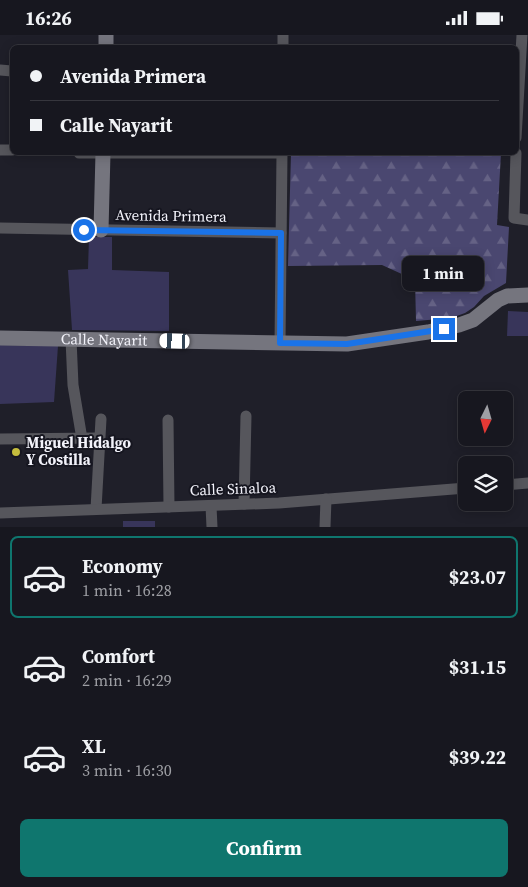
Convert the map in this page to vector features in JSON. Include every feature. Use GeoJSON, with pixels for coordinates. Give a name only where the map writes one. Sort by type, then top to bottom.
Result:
{"type":"FeatureCollection","features":[{"type":"Feature","properties":{"kind":"street"},"geometry":{"type":"LineString","coordinates":[[519,61],[522,35]]}},
{"type":"Feature","properties":{"kind":"street"},"geometry":{"type":"LineString","coordinates":[[101,231],[103,155]]}},
{"type":"Feature","properties":{"kind":"street"},"geometry":{"type":"LineString","coordinates":[[280,343],[282,155]]}},
{"type":"Feature","properties":{"kind":"street"},"geometry":{"type":"LineString","coordinates":[[516,155],[514,218],[528,220]]}},
{"type":"Feature","properties":{"kind":"street","name":"Avenida Primera"},"geometry":{"type":"LineString","coordinates":[[0,228],[281,233]]}},
{"type":"Feature","properties":{"kind":"street","name":"Calle Nayarit"},"geometry":{"type":"LineString","coordinates":[[0,337],[347,344],[428,332],[459,325],[473,320],[498,300],[507,296],[528,295]]}},
{"type":"Feature","properties":{"kind":"street"},"geometry":{"type":"LineString","coordinates":[[71,339],[74,385],[82,439]]}},
{"type":"Feature","properties":{"kind":"street"},"geometry":{"type":"LineString","coordinates":[[244,504],[246,416]]}},
{"type":"Feature","properties":{"kind":"street"},"geometry":{"type":"LineString","coordinates":[[96,509],[101,419]]}},
{"type":"Feature","properties":{"kind":"street"},"geometry":{"type":"LineString","coordinates":[[168,421],[169,507]]}},
{"type":"Feature","properties":{"kind":"street"},"geometry":{"type":"LineString","coordinates":[[0,439],[99,439]]}},
{"type":"Feature","properties":{"kind":"street"},"geometry":{"type":"LineString","coordinates":[[513,484],[528,483]]}},
{"type":"Feature","properties":{"kind":"street","name":"Calle Sinaloa"},"geometry":{"type":"LineString","coordinates":[[0,513],[211,506],[458,489]]}},
{"type":"Feature","properties":{"kind":"street"},"geometry":{"type":"LineString","coordinates":[[325,527],[326,499]]}},
{"type":"Feature","properties":{"kind":"street"},"geometry":{"type":"LineString","coordinates":[[211,506],[212,527]]}},
{"type":"Feature","properties":{"kind":"shaded area"},"geometry":{"type":"Polygon","coordinates":[[[89,237],[112,237],[112,270],[169,272],[169,331],[72,330],[68,270],[88,269],[89,237]]]}},
{"type":"Feature","properties":{"kind":"shaded area"},"geometry":{"type":"Polygon","coordinates":[[[508,311],[528,312],[528,336],[507,336],[508,311]]]}},
{"type":"Feature","properties":{"kind":"shaded area"},"geometry":{"type":"Polygon","coordinates":[[[0,345],[58,346],[54,402],[0,404],[0,345]]]}},
{"type":"Feature","properties":{"kind":"shaded area"},"geometry":{"type":"Polygon","coordinates":[[[123,521],[155,521],[155,527],[123,527],[123,521]]]}},
{"type":"Feature","properties":{"kind":"green space"},"geometry":{"type":"Polygon","coordinates":[[[291,155],[501,155],[497,225],[509,227],[506,283],[484,296],[474,307],[465,313],[451,318],[416,321],[415,280],[382,265],[288,266],[291,155]]]}},
{"type":"Feature","properties":{"kind":"place","name":"Miguel Hidalgo Y Costilla"},"geometry":{"type":"Point","coordinates":[16,452]}},
{"type":"Feature","properties":{"kind":"route"},"geometry":{"type":"LineString","coordinates":[[84,230],[281,233],[280,343],[347,344],[444,329]]}}]}
